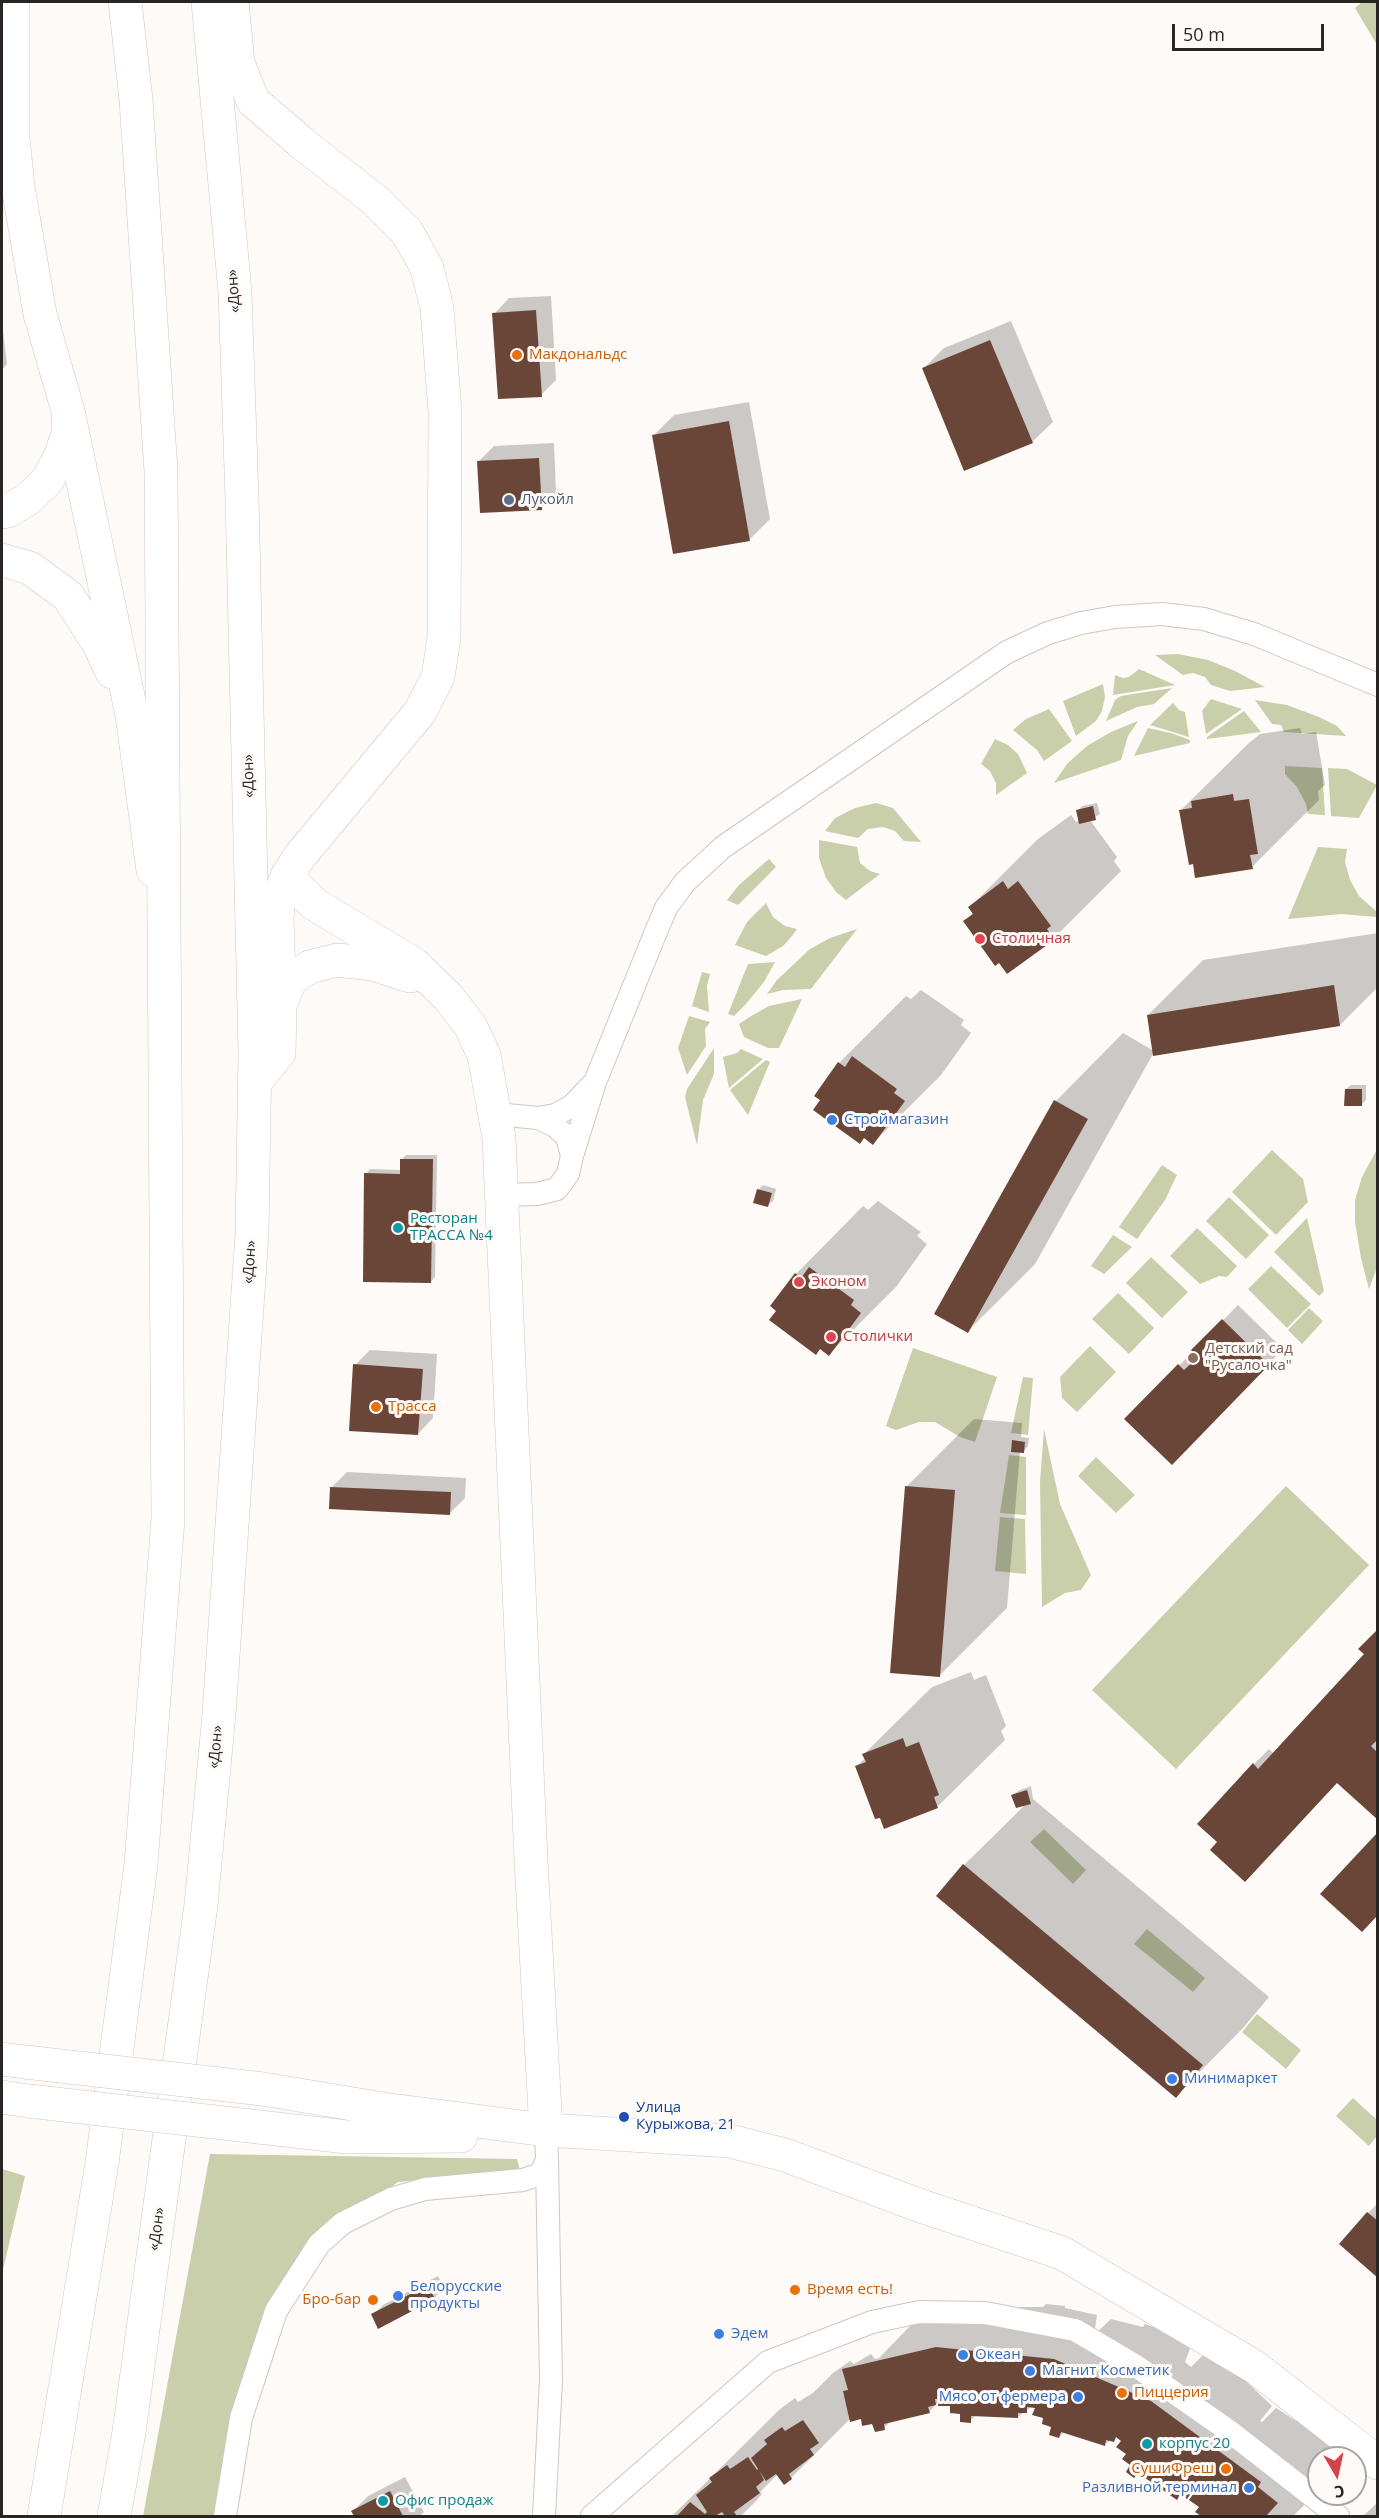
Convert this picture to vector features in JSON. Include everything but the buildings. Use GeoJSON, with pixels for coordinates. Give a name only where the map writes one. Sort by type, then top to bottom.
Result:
{"type":"FeatureCollection","features":[{"type":"Feature","properties":{"kind":"main road"},"geometry":{"type":"LineString","coordinates":[[13,2],[13,138],[18,187],[40,314],[68,411],[132,715],[165,966]]}},
{"type":"Feature","properties":{"kind":"main road"},"geometry":{"type":"LineString","coordinates":[[44,2517],[102,2163],[144,1830],[168,1519],[161,471],[136,100],[125,2]]}},
{"type":"Feature","properties":{"kind":"main road","name":"«Дон»"},"geometry":{"type":"LineString","coordinates":[[114,2517],[131,2420],[202,1893],[220,1702],[252,1234],[255,1082],[243,498],[235,292],[208,2]]}},
{"type":"Feature","properties":{"kind":"main road"},"geometry":{"type":"LineString","coordinates":[[232,2],[238,63],[253,101],[377,202],[407,232],[427,268],[437,308],[445,412],[444,638],[438,677],[420,712],[300,856],[287,876],[279,897],[277,919],[279,1053],[255,1082]]}},
{"type":"Feature","properties":{"kind":"main road"},"geometry":{"type":"LineString","coordinates":[[2,512],[28,499],[47,481],[61,454],[68,433],[68,411]]}},
{"type":"Feature","properties":{"kind":"main road"},"geometry":{"type":"LineString","coordinates":[[2,560],[30,568],[68,596],[99,644],[132,715]]}},
{"type":"Feature","properties":{"kind":"main road"},"geometry":{"type":"LineString","coordinates":[[287,876],[314,904],[414,964],[448,997],[471,1027],[484,1055],[499,1138],[531,1848],[547,2146]]}},
{"type":"Feature","properties":{"kind":"main road"},"geometry":{"type":"LineString","coordinates":[[280,1005],[291,979],[310,967],[336,960],[373,964],[404,973],[448,997]]}},
{"type":"Feature","properties":{"kind":"main road"},"geometry":{"type":"LineString","coordinates":[[13,2060],[262,2089],[383,2109],[547,2146]]}},
{"type":"Feature","properties":{"kind":"main road"},"geometry":{"type":"LineString","coordinates":[[15,2099],[347,2137],[462,2136],[547,2146],[730,2141],[785,2155],[921,2206],[1062,2253],[1255,2367],[1377,2463]]}},
{"type":"Feature","properties":{"kind":"street"},"geometry":{"type":"LineString","coordinates":[[501,1195],[537,1194],[556,1189],[568,1174],[595,1082],[666,908],[685,882],[723,847],[1007,652],[1048,633],[1081,623],[1115,617],[1162,614],[1204,619],[1254,634],[1377,685]]}},
{"type":"Feature","properties":{"kind":"street"},"geometry":{"type":"LineString","coordinates":[[496,1114],[538,1118],[555,1115],[572,1106],[595,1082]]}},
{"type":"Feature","properties":{"kind":"street"},"geometry":{"type":"LineString","coordinates":[[538,1118],[555,1126],[567,1137],[572,1156]]}},
{"type":"Feature","properties":{"kind":"street"},"geometry":{"type":"LineString","coordinates":[[225,2517],[241,2418],[276,2311],[319,2244],[343,2223],[391,2199],[425,2189],[523,2180],[540,2174],[547,2146]]}},
{"type":"Feature","properties":{"kind":"street"},"geometry":{"type":"LineString","coordinates":[[544,2517],[551,2380],[547,2146]]}},
{"type":"Feature","properties":{"kind":"street"},"geometry":{"type":"LineString","coordinates":[[592,2517],[768,2361],[872,2322],[919,2312],[985,2313],[1075,2330],[1136,2366],[1229,2431],[1338,2517]]}},
{"type":"Feature","properties":{"kind":"green space"},"geometry":{"type":"Polygon","coordinates":[[[1362,2],[1377,2],[1377,45],[1355,8],[1362,2]]]}},
{"type":"Feature","properties":{"kind":"green space"},"geometry":{"type":"Polygon","coordinates":[[[1178,654],[1208,660],[1265,687],[1230,691],[1211,685],[1205,677],[1193,673],[1183,675],[1155,655],[1178,654]]]}},
{"type":"Feature","properties":{"kind":"green space"},"geometry":{"type":"Polygon","coordinates":[[[1139,669],[1175,685],[1113,695],[1115,675],[1123,678],[1129,677],[1139,669]]]}},
{"type":"Feature","properties":{"kind":"green space"},"geometry":{"type":"Polygon","coordinates":[[[1103,684],[1105,697],[1102,711],[1096,721],[1076,736],[1063,701],[1103,684]]]}},
{"type":"Feature","properties":{"kind":"green space"},"geometry":{"type":"Polygon","coordinates":[[[1172,688],[1154,704],[1137,707],[1106,721],[1115,700],[1121,696],[1172,688]]]}},
{"type":"Feature","properties":{"kind":"green space"},"geometry":{"type":"Polygon","coordinates":[[[1211,699],[1242,709],[1206,734],[1202,711],[1211,699]]]}},
{"type":"Feature","properties":{"kind":"green space"},"geometry":{"type":"Polygon","coordinates":[[[1255,700],[1287,705],[1319,717],[1337,726],[1346,736],[1284,732],[1281,725],[1272,724],[1255,700]]]}},
{"type":"Feature","properties":{"kind":"green space"},"geometry":{"type":"Polygon","coordinates":[[[1173,703],[1179,710],[1185,712],[1189,737],[1150,725],[1173,703]]]}},
{"type":"Feature","properties":{"kind":"green space"},"geometry":{"type":"Polygon","coordinates":[[[1049,709],[1072,741],[1044,761],[1037,750],[1013,730],[1026,719],[1049,709]]]}},
{"type":"Feature","properties":{"kind":"green space"},"geometry":{"type":"Polygon","coordinates":[[[1244,711],[1261,732],[1207,739],[1207,737],[1244,711]]]}},
{"type":"Feature","properties":{"kind":"green space"},"geometry":{"type":"Polygon","coordinates":[[[1138,721],[1128,736],[1121,760],[1054,783],[1067,764],[1087,746],[1111,732],[1138,721]]]}},
{"type":"Feature","properties":{"kind":"green space"},"geometry":{"type":"Polygon","coordinates":[[[1148,728],[1171,733],[1190,740],[1190,743],[1134,756],[1148,728]]]}},
{"type":"Feature","properties":{"kind":"green space"},"geometry":{"type":"Polygon","coordinates":[[[995,739],[1008,745],[1018,754],[1027,773],[996,795],[996,783],[990,771],[981,764],[995,739]]]}},
{"type":"Feature","properties":{"kind":"green space"},"geometry":{"type":"Polygon","coordinates":[[[1285,766],[1322,768],[1325,815],[1308,814],[1306,804],[1297,787],[1285,774],[1285,766]]]}},
{"type":"Feature","properties":{"kind":"green space"},"geometry":{"type":"Polygon","coordinates":[[[1328,768],[1347,769],[1377,785],[1359,818],[1331,816],[1328,768]]]}},
{"type":"Feature","properties":{"kind":"green space"},"geometry":{"type":"Polygon","coordinates":[[[876,803],[893,808],[921,842],[904,841],[895,831],[883,827],[868,829],[858,838],[825,831],[835,818],[855,808],[876,803]]]}},
{"type":"Feature","properties":{"kind":"green space"},"geometry":{"type":"Polygon","coordinates":[[[819,840],[857,847],[860,863],[870,871],[880,874],[846,900],[836,892],[826,878],[819,858],[819,840]]]}},
{"type":"Feature","properties":{"kind":"green space"},"geometry":{"type":"Polygon","coordinates":[[[1318,847],[1347,849],[1345,862],[1350,880],[1359,896],[1377,912],[1377,917],[1341,914],[1288,919],[1318,847]]]}},
{"type":"Feature","properties":{"kind":"green space"},"geometry":{"type":"Polygon","coordinates":[[[769,859],[776,867],[738,905],[727,900],[739,885],[769,859]]]}},
{"type":"Feature","properties":{"kind":"green space"},"geometry":{"type":"Polygon","coordinates":[[[766,903],[773,917],[785,926],[797,929],[783,946],[766,956],[735,945],[747,922],[766,903]]]}},
{"type":"Feature","properties":{"kind":"green space"},"geometry":{"type":"Polygon","coordinates":[[[857,929],[811,989],[783,990],[767,994],[777,980],[810,949],[830,938],[857,929]]]}},
{"type":"Feature","properties":{"kind":"green space"},"geometry":{"type":"Polygon","coordinates":[[[775,962],[764,982],[745,1005],[734,1016],[728,1014],[748,964],[775,962]]]}},
{"type":"Feature","properties":{"kind":"green space"},"geometry":{"type":"Polygon","coordinates":[[[702,972],[710,974],[707,986],[709,1012],[692,1006],[702,972]]]}},
{"type":"Feature","properties":{"kind":"green space"},"geometry":{"type":"Polygon","coordinates":[[[802,999],[779,1048],[768,1048],[744,1037],[739,1024],[751,1016],[769,1006],[802,999]]]}},
{"type":"Feature","properties":{"kind":"green space"},"geometry":{"type":"Polygon","coordinates":[[[689,1016],[710,1022],[705,1029],[706,1046],[687,1075],[678,1048],[689,1016]]]}},
{"type":"Feature","properties":{"kind":"green space"},"geometry":{"type":"Polygon","coordinates":[[[714,1048],[714,1074],[703,1100],[697,1145],[685,1097],[687,1089],[714,1048]]]}},
{"type":"Feature","properties":{"kind":"green space"},"geometry":{"type":"Polygon","coordinates":[[[741,1049],[763,1059],[729,1088],[723,1057],[737,1053],[741,1049]]]}},
{"type":"Feature","properties":{"kind":"green space"},"geometry":{"type":"Polygon","coordinates":[[[766,1060],[770,1062],[748,1115],[730,1090],[766,1060]]]}},
{"type":"Feature","properties":{"kind":"green space"},"geometry":{"type":"Polygon","coordinates":[[[1272,1150],[1303,1179],[1308,1202],[1276,1235],[1232,1192],[1272,1150]]]}},
{"type":"Feature","properties":{"kind":"green space"},"geometry":{"type":"Polygon","coordinates":[[[1376,1151],[1378,1265],[1369,1289],[1355,1222],[1355,1200],[1362,1177],[1376,1151]]]}},
{"type":"Feature","properties":{"kind":"green space"},"geometry":{"type":"Polygon","coordinates":[[[1162,1165],[1177,1175],[1165,1200],[1137,1239],[1119,1227],[1162,1165]]]}},
{"type":"Feature","properties":{"kind":"green space"},"geometry":{"type":"Polygon","coordinates":[[[1229,1197],[1269,1235],[1246,1259],[1206,1221],[1229,1197]]]}},
{"type":"Feature","properties":{"kind":"green space"},"geometry":{"type":"Polygon","coordinates":[[[1307,1218],[1324,1291],[1319,1296],[1274,1252],[1307,1218]]]}},
{"type":"Feature","properties":{"kind":"green space"},"geometry":{"type":"Polygon","coordinates":[[[1197,1228],[1237,1266],[1227,1277],[1219,1276],[1200,1284],[1170,1256],[1197,1228]]]}},
{"type":"Feature","properties":{"kind":"green space"},"geometry":{"type":"Polygon","coordinates":[[[1113,1235],[1132,1247],[1104,1274],[1091,1266],[1113,1235]]]}},
{"type":"Feature","properties":{"kind":"green space"},"geometry":{"type":"Polygon","coordinates":[[[1151,1257],[1188,1292],[1162,1318],[1126,1283],[1151,1257]]]}},
{"type":"Feature","properties":{"kind":"green space"},"geometry":{"type":"Polygon","coordinates":[[[1271,1266],[1311,1304],[1287,1328],[1248,1289],[1271,1266]]]}},
{"type":"Feature","properties":{"kind":"green space"},"geometry":{"type":"Polygon","coordinates":[[[1118,1293],[1154,1328],[1129,1354],[1092,1319],[1118,1293]]]}},
{"type":"Feature","properties":{"kind":"green space"},"geometry":{"type":"Polygon","coordinates":[[[1309,1308],[1323,1321],[1302,1344],[1288,1330],[1309,1308]]]}},
{"type":"Feature","properties":{"kind":"green space"},"geometry":{"type":"Polygon","coordinates":[[[1090,1346],[1116,1372],[1077,1412],[1062,1398],[1060,1377],[1090,1346]]]}},
{"type":"Feature","properties":{"kind":"green space"},"geometry":{"type":"Polygon","coordinates":[[[913,1348],[997,1377],[975,1442],[960,1437],[935,1422],[919,1422],[896,1430],[886,1426],[913,1348]]]}},
{"type":"Feature","properties":{"kind":"green space"},"geometry":{"type":"Polygon","coordinates":[[[1023,1377],[1033,1378],[1028,1435],[1011,1433],[1023,1377]]]}},
{"type":"Feature","properties":{"kind":"green space"},"geometry":{"type":"Polygon","coordinates":[[[1044,1429],[1060,1504],[1091,1575],[1081,1590],[1065,1593],[1042,1607],[1040,1482],[1044,1429]]]}},
{"type":"Feature","properties":{"kind":"green space"},"geometry":{"type":"Polygon","coordinates":[[[1009,1455],[1026,1457],[1026,1515],[1000,1513],[1009,1455]]]}},
{"type":"Feature","properties":{"kind":"green space"},"geometry":{"type":"Polygon","coordinates":[[[1096,1457],[1135,1495],[1116,1513],[1078,1476],[1096,1457]]]}},
{"type":"Feature","properties":{"kind":"green space"},"geometry":{"type":"Polygon","coordinates":[[[1286,1486],[1369,1565],[1176,1769],[1092,1690],[1286,1486]]]}},
{"type":"Feature","properties":{"kind":"green space"},"geometry":{"type":"Polygon","coordinates":[[[1000,1517],[1025,1519],[1026,1574],[995,1571],[1000,1517]]]}},
{"type":"Feature","properties":{"kind":"green space"},"geometry":{"type":"Polygon","coordinates":[[[1044,1829],[1086,1870],[1073,1884],[1030,1842],[1044,1829]]]}},
{"type":"Feature","properties":{"kind":"green space"},"geometry":{"type":"Polygon","coordinates":[[[1147,1929],[1205,1978],[1193,1992],[1134,1944],[1147,1929]]]}},
{"type":"Feature","properties":{"kind":"green space"},"geometry":{"type":"Polygon","coordinates":[[[1257,2014],[1301,2050],[1286,2069],[1242,2032],[1257,2014]]]}},
{"type":"Feature","properties":{"kind":"green space"},"geometry":{"type":"Polygon","coordinates":[[[1353,2098],[1377,2120],[1377,2136],[1369,2146],[1336,2116],[1353,2098]]]}},
{"type":"Feature","properties":{"kind":"green space"},"geometry":{"type":"Polygon","coordinates":[[[210,2154],[517,2159],[520,2171],[398,2182],[317,2241],[240,2424],[236,2516],[143,2516],[210,2154]]]}},
{"type":"Feature","properties":{"kind":"green space"},"geometry":{"type":"Polygon","coordinates":[[[2,2169],[25,2176],[2,2274],[2,2169]]]}},
{"type":"Feature","properties":{"kind":"place","name":"Макдональдс"},"geometry":{"type":"Point","coordinates":[517,355]}},
{"type":"Feature","properties":{"kind":"place","name":"Лукойл"},"geometry":{"type":"Point","coordinates":[509,500]}},
{"type":"Feature","properties":{"kind":"place","name":"Столичная"},"geometry":{"type":"Point","coordinates":[980,939]}},
{"type":"Feature","properties":{"kind":"place","name":"Строймагазин"},"geometry":{"type":"Point","coordinates":[832,1120]}},
{"type":"Feature","properties":{"kind":"place","name":"Ресторан ТРАССА №4"},"geometry":{"type":"Point","coordinates":[398,1228]}},
{"type":"Feature","properties":{"kind":"place","name":"Эконом"},"geometry":{"type":"Point","coordinates":[799,1282]}},
{"type":"Feature","properties":{"kind":"place","name":"Столички"},"geometry":{"type":"Point","coordinates":[831,1337]}},
{"type":"Feature","properties":{"kind":"place","name":"Детский сад \"Русалочка\""},"geometry":{"type":"Point","coordinates":[1193,1358]}},
{"type":"Feature","properties":{"kind":"place","name":"Трасса"},"geometry":{"type":"Point","coordinates":[376,1407]}},
{"type":"Feature","properties":{"kind":"place","name":"Минимаркет"},"geometry":{"type":"Point","coordinates":[1172,2079]}},
{"type":"Feature","properties":{"kind":"place","name":"Улица Курыжова, 21"},"geometry":{"type":"Point","coordinates":[624,2117]}},
{"type":"Feature","properties":{"kind":"place","name":"Время есть!"},"geometry":{"type":"Point","coordinates":[795,2290]}},
{"type":"Feature","properties":{"kind":"place","name":"Белорусские продукты"},"geometry":{"type":"Point","coordinates":[398,2296]}},
{"type":"Feature","properties":{"kind":"place","name":"Бро-бар"},"geometry":{"type":"Point","coordinates":[373,2300]}},
{"type":"Feature","properties":{"kind":"place","name":"Эдем"},"geometry":{"type":"Point","coordinates":[719,2334]}},
{"type":"Feature","properties":{"kind":"place","name":"Океан"},"geometry":{"type":"Point","coordinates":[963,2355]}},
{"type":"Feature","properties":{"kind":"place","name":"Магнит Косметик"},"geometry":{"type":"Point","coordinates":[1030,2371]}},
{"type":"Feature","properties":{"kind":"place","name":"Пиццерия"},"geometry":{"type":"Point","coordinates":[1122,2393]}},
{"type":"Feature","properties":{"kind":"place","name":"Мясо от фермера"},"geometry":{"type":"Point","coordinates":[1078,2397]}},
{"type":"Feature","properties":{"kind":"place","name":"корпус 20"},"geometry":{"type":"Point","coordinates":[1147,2444]}},
{"type":"Feature","properties":{"kind":"place","name":"СушиФреш"},"geometry":{"type":"Point","coordinates":[1226,2469]}},
{"type":"Feature","properties":{"kind":"place","name":"Разливной терминал"},"geometry":{"type":"Point","coordinates":[1249,2488]}},
{"type":"Feature","properties":{"kind":"place","name":"Офис продаж"},"geometry":{"type":"Point","coordinates":[383,2501]}}]}
